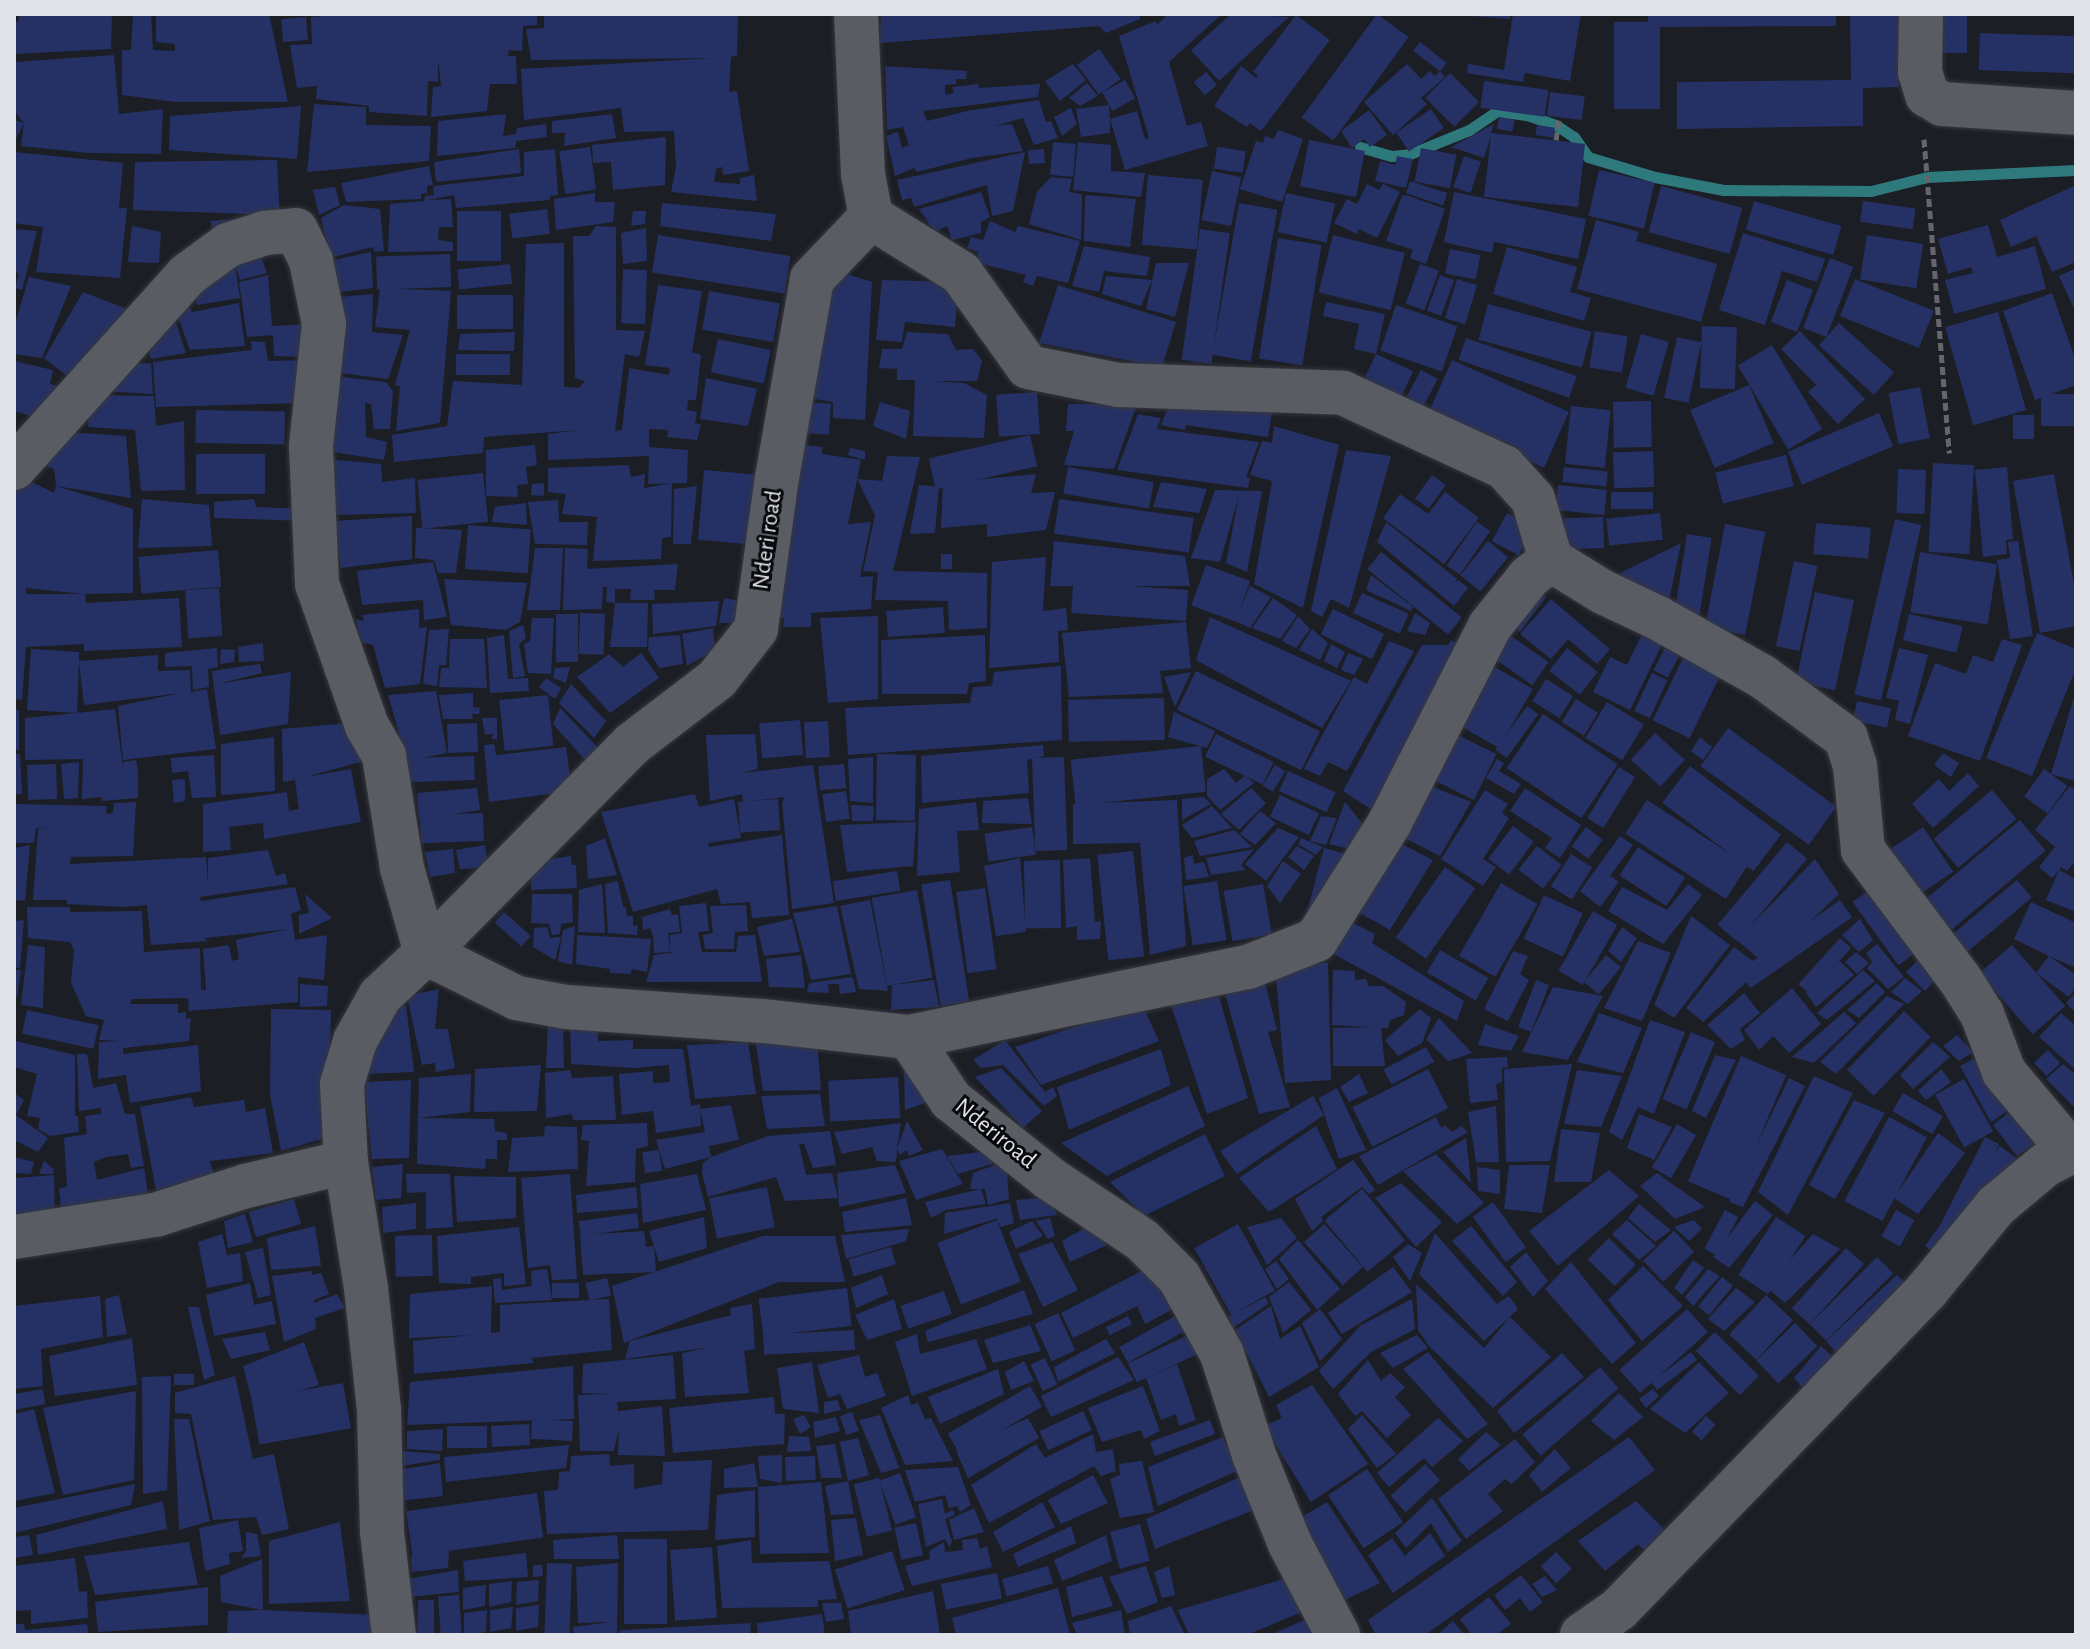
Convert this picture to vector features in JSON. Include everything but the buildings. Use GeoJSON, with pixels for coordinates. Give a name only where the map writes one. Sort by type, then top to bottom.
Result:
{"type":"FeatureCollection","features":[{"type":"Feature","properties":{"kind":"street"},"geometry":{"type":"LineString","coordinates":[[856,14],[863,174],[871,217],[961,273],[1028,367],[1119,385],[1343,393],[1504,467],[1533,499],[1551,560],[1603,592],[1658,618],[1763,677],[1846,738],[1855,766],[1863,850],[1960,979],[1982,1014],[2004,1072],[2073,1150],[2045,1165],[1996,1206],[1927,1290],[1619,1609],[1582,1635]]}},
{"type":"Feature","properties":{"kind":"street"},"geometry":{"type":"LineString","coordinates":[[1921,14],[1920,72],[1927,95],[1942,104],[2076,113]]}},
{"type":"Feature","properties":{"kind":"street","name":"Nderi road"},"geometry":{"type":"LineString","coordinates":[[394,1635],[382,1532],[379,1410],[366,1288],[346,1162],[342,1084],[355,1041],[380,996],[632,744],[717,679],[756,629],[777,477],[812,279],[871,217]]}},
{"type":"Feature","properties":{"kind":"street"},"geometry":{"type":"LineString","coordinates":[[14,468],[187,275],[228,245],[264,233],[296,230],[311,261],[324,324],[311,446],[317,584],[367,726],[384,756],[402,868],[426,953],[517,998],[613,1011],[764,1021],[909,1037],[1248,967],[1316,940],[1389,824],[1490,626],[1529,577],[1551,560]]}},
{"type":"Feature","properties":{"kind":"street","name":"Nderiroad"},"geometry":{"type":"LineString","coordinates":[[909,1037],[951,1100],[1049,1178],[1142,1240],[1179,1277],[1222,1354],[1254,1455],[1285,1531],[1338,1635]]}},
{"type":"Feature","properties":{"kind":"street"},"geometry":{"type":"LineString","coordinates":[[14,1237],[155,1215],[246,1186],[346,1162]]}},
{"type":"Feature","properties":{"kind":"path"},"geometry":{"type":"LineString","coordinates":[[1556,140],[1559,119]]}},
{"type":"Feature","properties":{"kind":"path"},"geometry":{"type":"LineString","coordinates":[[1923,132],[1949,453]]}},
{"type":"Feature","properties":{"kind":"waterway"},"geometry":{"type":"LineString","coordinates":[[1360,147],[1392,156],[1410,154],[1469,130],[1497,111],[1527,115],[1556,125],[1574,137],[1588,157],[1655,177],[1724,190],[1871,191],[1927,177],[2076,170]]}}]}
